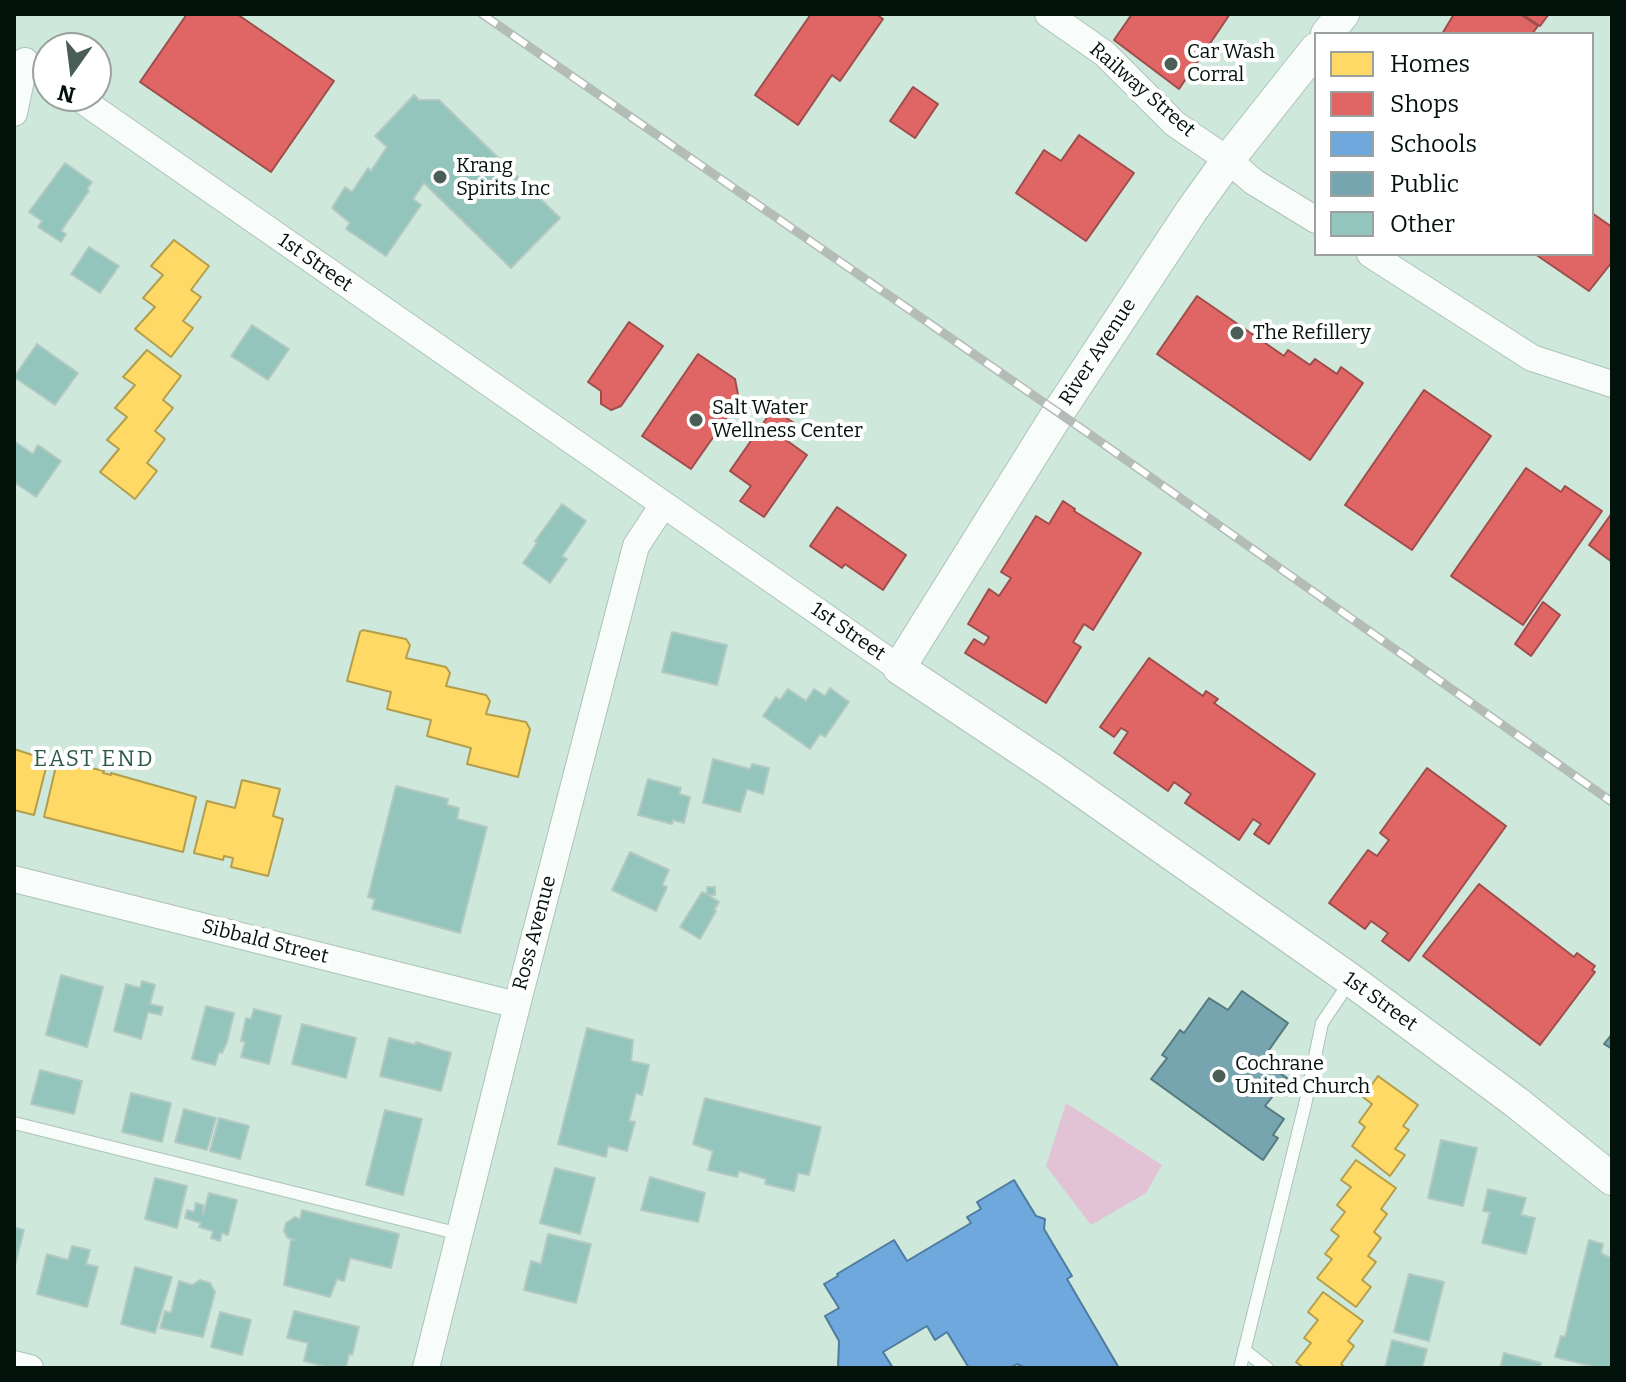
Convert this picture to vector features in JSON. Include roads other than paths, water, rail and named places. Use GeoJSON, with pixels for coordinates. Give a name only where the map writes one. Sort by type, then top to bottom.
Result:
{"type":"FeatureCollection","features":[{"type":"Feature","properties":{"kind":"street","name":"Railway Street"},"geometry":{"type":"LineString","coordinates":[[1048,14],[1105,54],[1175,124],[1254,182],[1314,219]]}},
{"type":"Feature","properties":{"kind":"street","name":"River Avenue"},"geometry":{"type":"LineString","coordinates":[[899,668],[1093,359],[1228,160],[1314,52]]}},
{"type":"Feature","properties":{"kind":"street"},"geometry":{"type":"LineString","coordinates":[[14,113],[20,57]]}},
{"type":"Feature","properties":{"kind":"street","name":"1st Street"},"geometry":{"type":"LineString","coordinates":[[99,112],[1351,980],[1516,1102],[1612,1179]]}},
{"type":"Feature","properties":{"kind":"street"},"geometry":{"type":"LineString","coordinates":[[1373,256],[1532,358],[1608,377]]}},
{"type":"Feature","properties":{"kind":"street","name":"Ross Avenue"},"geometry":{"type":"LineString","coordinates":[[426,1368],[636,546],[663,505]]}},
{"type":"Feature","properties":{"kind":"street","name":"Sibbald Street"},"geometry":{"type":"LineString","coordinates":[[14,879],[517,1005]]}},
{"type":"Feature","properties":{"kind":"street"},"geometry":{"type":"LineString","coordinates":[[14,1364],[30,1368]]}},
{"type":"Feature","properties":{"kind":"lane"},"geometry":{"type":"LineString","coordinates":[[1240,1368],[1305,1105],[1322,1023],[1351,980]]}},
{"type":"Feature","properties":{"kind":"lane"},"geometry":{"type":"LineString","coordinates":[[14,1123],[460,1234]]}},
{"type":"Feature","properties":{"kind":"lane"},"geometry":{"type":"LineString","coordinates":[[1244,1350],[1267,1368]]}},
{"type":"Feature","properties":{"kind":"railway"},"geometry":{"type":"LineString","coordinates":[[482,14],[1085,431],[1612,802]]}},
{"type":"Feature","properties":{"kind":"place","name":"Car Wash Corral"},"geometry":{"type":"Point","coordinates":[1171,64]}},
{"type":"Feature","properties":{"kind":"place","name":"Krang Spirits Inc"},"geometry":{"type":"Point","coordinates":[440,177]}},
{"type":"Feature","properties":{"kind":"place","name":"The Refillery"},"geometry":{"type":"Point","coordinates":[1237,333]}},
{"type":"Feature","properties":{"kind":"place","name":"Salt Water Wellness Center"},"geometry":{"type":"Point","coordinates":[696,420]}},
{"type":"Feature","properties":{"kind":"place","name":"Cochrane United Church"},"geometry":{"type":"Point","coordinates":[1219,1076]}},
{"type":"Feature","properties":{"kind":"district","name":"EAST END"},"geometry":{"type":"Point","coordinates":[94,760]}}]}
